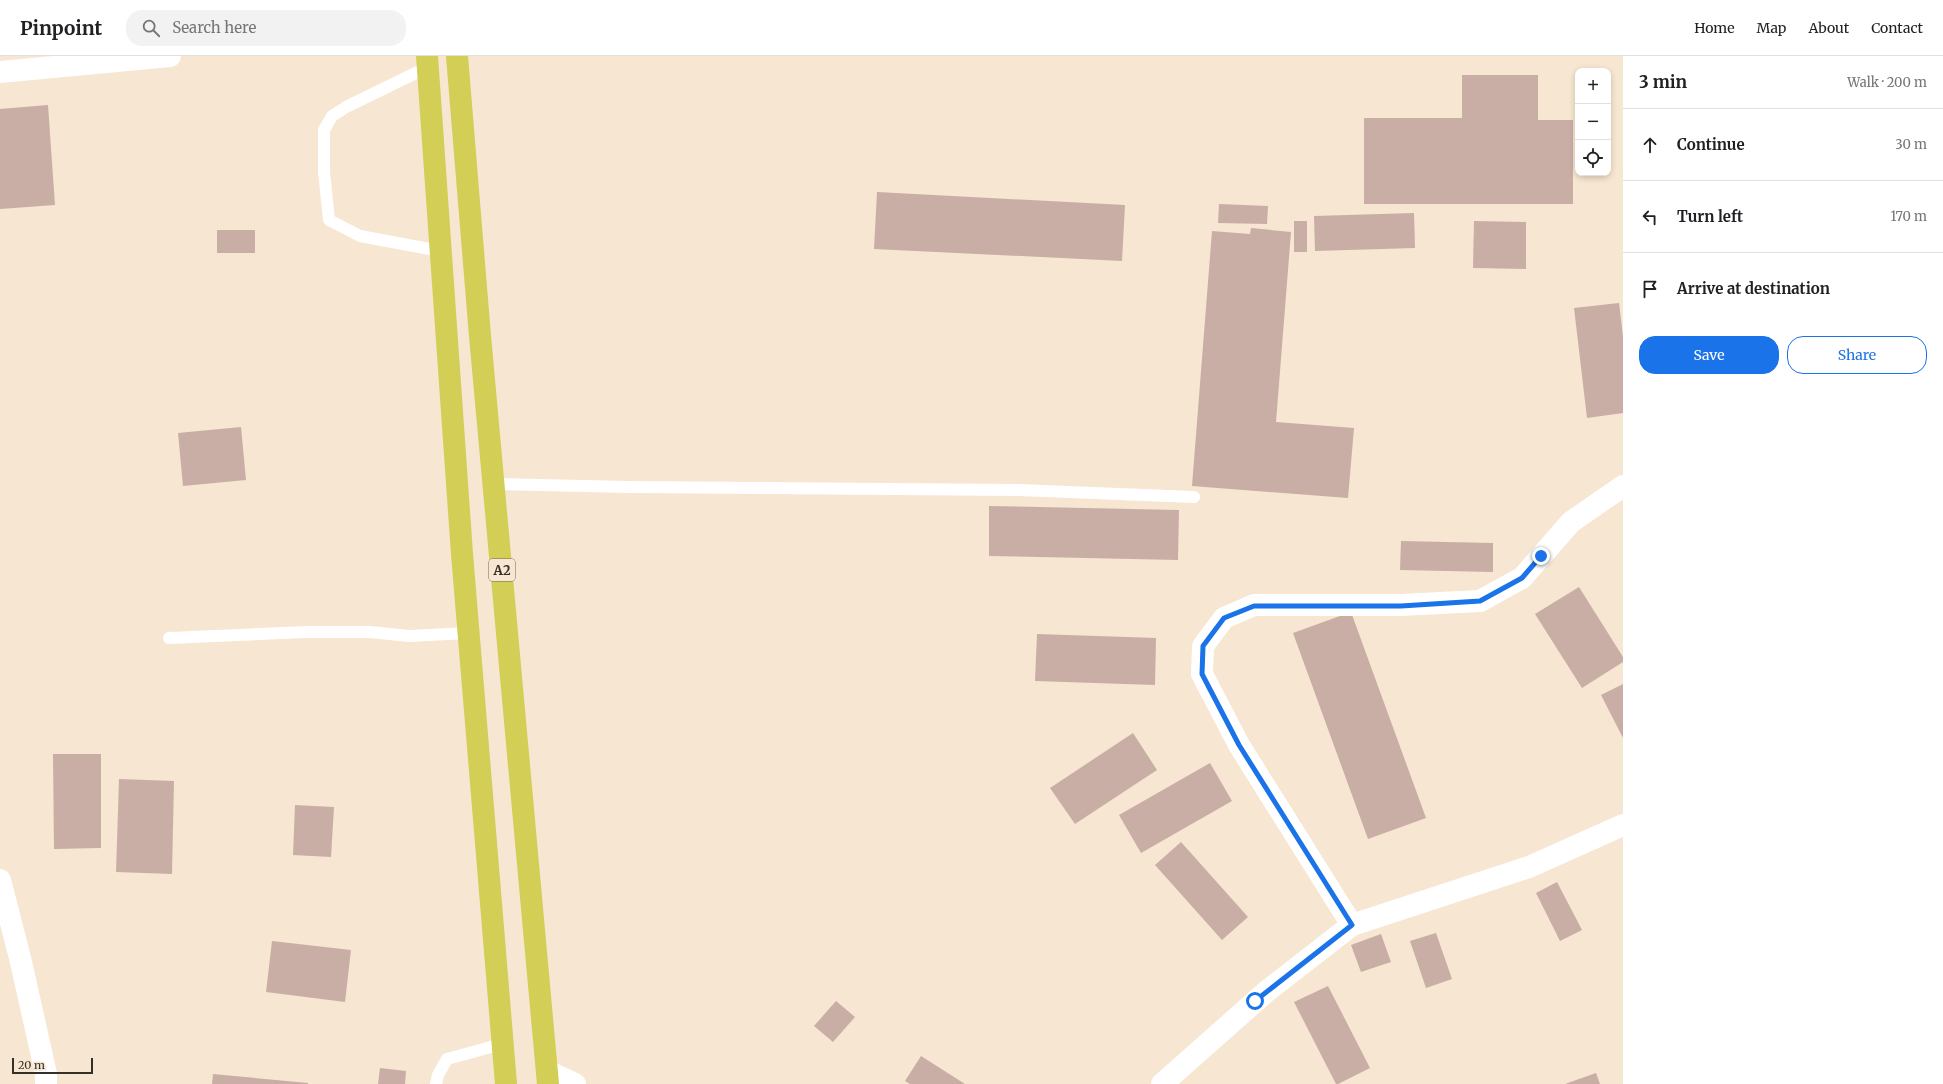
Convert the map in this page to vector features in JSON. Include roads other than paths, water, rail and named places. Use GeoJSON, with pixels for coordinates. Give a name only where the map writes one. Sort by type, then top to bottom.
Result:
{"type":"FeatureCollection","features":[{"type":"Feature","properties":{"kind":"highway","name":"A2"},"geometry":{"type":"LineString","coordinates":[[457,56],[548,1077]]}},
{"type":"Feature","properties":{"kind":"highway"},"geometry":{"type":"LineString","coordinates":[[427,62],[469,633],[506,1084]]}},
{"type":"Feature","properties":{"kind":"street"},"geometry":{"type":"LineString","coordinates":[[0,72],[170,56]]}},
{"type":"Feature","properties":{"kind":"street"},"geometry":{"type":"LineString","coordinates":[[1352,925],[1239,745],[1202,674],[1203,646],[1224,618],[1254,606],[1401,606],[1480,601],[1522,578],[1571,522],[1623,486]]}},
{"type":"Feature","properties":{"kind":"street"},"geometry":{"type":"LineString","coordinates":[[1162,1084],[1267,991],[1352,925],[1529,867],[1623,825]]}},
{"type":"Feature","properties":{"kind":"street"},"geometry":{"type":"LineString","coordinates":[[0,880],[21,962],[46,1084]]}},
{"type":"Feature","properties":{"kind":"street"},"geometry":{"type":"LineString","coordinates":[[548,1077],[574,1084]]}},
{"type":"Feature","properties":{"kind":"lane"},"geometry":{"type":"LineString","coordinates":[[427,62],[332,116],[324,130],[324,172],[329,220],[360,236],[440,251]]}},
{"type":"Feature","properties":{"kind":"lane"},"geometry":{"type":"LineString","coordinates":[[494,484],[636,487],[1019,490],[1194,497]]}},
{"type":"Feature","properties":{"kind":"lane"},"geometry":{"type":"LineString","coordinates":[[169,638],[305,632],[370,632],[410,636],[469,633]]}},
{"type":"Feature","properties":{"kind":"lane"},"geometry":{"type":"LineString","coordinates":[[436,1084],[438,1075],[447,1059],[502,1044]]}}]}
